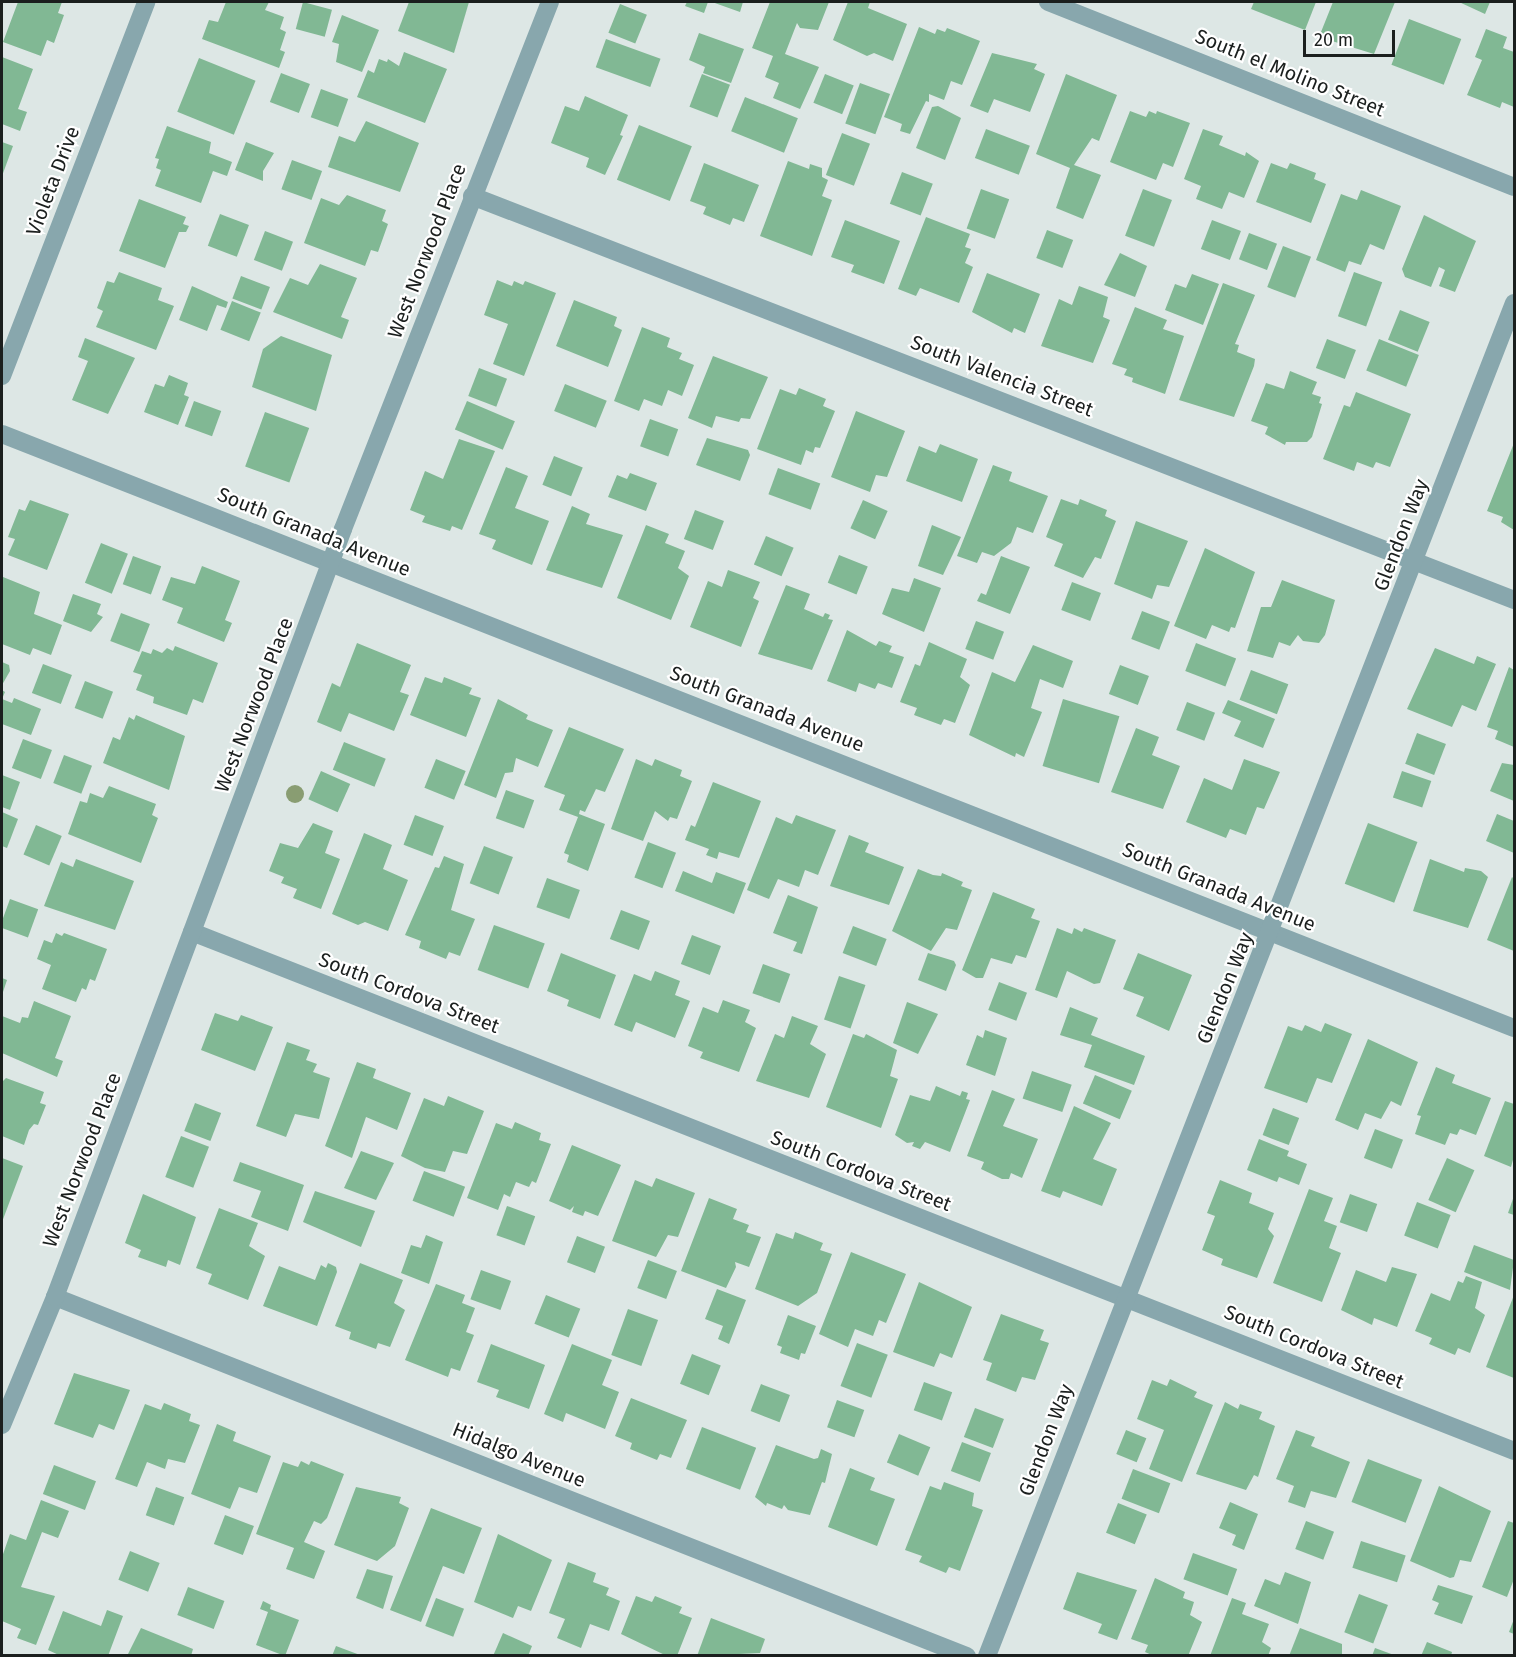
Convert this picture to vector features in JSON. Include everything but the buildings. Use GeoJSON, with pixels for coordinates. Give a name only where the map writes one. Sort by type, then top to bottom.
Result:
{"type":"FeatureCollection","features":[{"type":"Feature","properties":{"kind":"street","name":"Violeta Drive"},"geometry":{"type":"LineString","coordinates":[[2,376],[146,2]]}},
{"type":"Feature","properties":{"kind":"street","name":"West Norwood Place"},"geometry":{"type":"LineString","coordinates":[[2,1425],[55,1297],[331,562],[472,196],[550,2]]}},
{"type":"Feature","properties":{"kind":"street","name":"South el Molino Street"},"geometry":{"type":"LineString","coordinates":[[1048,2],[1515,187]]}},
{"type":"Feature","properties":{"kind":"street","name":"South Valencia Street"},"geometry":{"type":"LineString","coordinates":[[472,196],[1515,600]]}},
{"type":"Feature","properties":{"kind":"street","name":"Glendon Way"},"geometry":{"type":"LineString","coordinates":[[987,1656],[1125,1298],[1272,932],[1515,303]]}},
{"type":"Feature","properties":{"kind":"street","name":"South Granada Avenue"},"geometry":{"type":"LineString","coordinates":[[2,434],[1515,1028]]}},
{"type":"Feature","properties":{"kind":"street","name":"South Cordova Street"},"geometry":{"type":"LineString","coordinates":[[192,932],[1515,1451]]}},
{"type":"Feature","properties":{"kind":"street","name":"Hidalgo Avenue"},"geometry":{"type":"LineString","coordinates":[[55,1297],[967,1656]]}}]}
